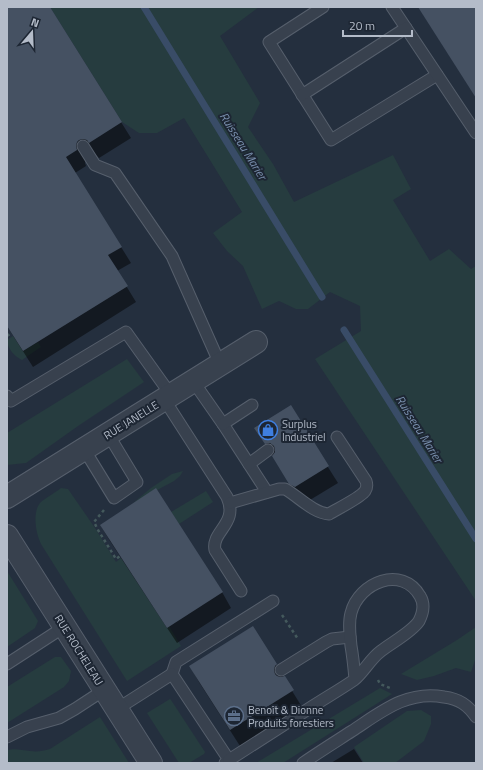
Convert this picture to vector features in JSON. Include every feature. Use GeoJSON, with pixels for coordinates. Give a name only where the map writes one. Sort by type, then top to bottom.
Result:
{"type":"FeatureCollection","features":[{"type":"Feature","properties":{"kind":"street","name":"RUE JANELLE"},"geometry":{"type":"LineString","coordinates":[[7,498],[256,342]]}},
{"type":"Feature","properties":{"kind":"street","name":"RUE ROCHELEAU"},"geometry":{"type":"LineString","coordinates":[[7,536],[151,763]]}},
{"type":"Feature","properties":{"kind":"lane"},"geometry":{"type":"LineString","coordinates":[[323,7],[269,42],[331,140],[437,75]]}},
{"type":"Feature","properties":{"kind":"lane"},"geometry":{"type":"LineString","coordinates":[[392,7],[476,133]]}},
{"type":"Feature","properties":{"kind":"lane"},"geometry":{"type":"LineString","coordinates":[[302,95],[406,28]]}},
{"type":"Feature","properties":{"kind":"lane"},"geometry":{"type":"LineString","coordinates":[[83,146],[95,165],[115,173],[172,256],[220,364]]}},
{"type":"Feature","properties":{"kind":"lane"},"geometry":{"type":"LineString","coordinates":[[7,396],[11,401],[126,332],[227,497],[230,504],[228,520],[217,537],[214,545],[215,550],[241,591]]}},
{"type":"Feature","properties":{"kind":"lane"},"geometry":{"type":"LineString","coordinates":[[194,381],[267,492]]}},
{"type":"Feature","properties":{"kind":"lane"},"geometry":{"type":"LineString","coordinates":[[223,424],[252,405]]}},
{"type":"Feature","properties":{"kind":"lane"},"geometry":{"type":"LineString","coordinates":[[84,450],[114,498],[137,482],[108,434]]}},
{"type":"Feature","properties":{"kind":"lane"},"geometry":{"type":"LineString","coordinates":[[230,504],[267,492],[285,489],[323,514],[329,514],[359,496],[365,490],[367,485],[366,481],[337,437]]}},
{"type":"Feature","properties":{"kind":"lane"},"geometry":{"type":"LineString","coordinates":[[249,464],[268,450]]}},
{"type":"Feature","properties":{"kind":"lane"},"geometry":{"type":"LineString","coordinates":[[172,674],[227,762],[355,679],[379,652],[412,629],[418,623],[424,607],[417,590],[409,583],[398,579],[384,580],[372,585],[362,593],[353,607],[349,627],[355,679]]}},
{"type":"Feature","properties":{"kind":"lane"},"geometry":{"type":"LineString","coordinates":[[117,709],[172,674],[176,662],[273,601]]}},
{"type":"Feature","properties":{"kind":"lane"},"geometry":{"type":"LineString","coordinates":[[7,664],[64,627]]}},
{"type":"Feature","properties":{"kind":"lane"},"geometry":{"type":"LineString","coordinates":[[281,670],[332,639],[350,637]]}},
{"type":"Feature","properties":{"kind":"lane"},"geometry":{"type":"LineString","coordinates":[[7,737],[27,727],[59,718],[104,690]]}},
{"type":"Feature","properties":{"kind":"lane"},"geometry":{"type":"LineString","coordinates":[[303,763],[390,707],[418,696],[436,695],[461,701],[476,717]]}},
{"type":"Feature","properties":{"kind":"path"},"geometry":{"type":"LineString","coordinates":[[7,336],[11,333]]}},
{"type":"Feature","properties":{"kind":"path"},"geometry":{"type":"LineString","coordinates":[[114,498],[94,522],[116,559],[120,556]]}},
{"type":"Feature","properties":{"kind":"path"},"geometry":{"type":"LineString","coordinates":[[273,601],[308,654]]}},
{"type":"Feature","properties":{"kind":"path"},"geometry":{"type":"LineString","coordinates":[[368,664],[380,684],[396,692],[403,701]]}},
{"type":"Feature","properties":{"kind":"green space"},"geometry":{"type":"Polygon","coordinates":[[[50,7],[259,7],[220,36],[260,103],[248,127],[273,164],[294,202],[393,155],[411,189],[393,200],[430,261],[449,249],[471,269],[476,266],[476,601],[315,359],[361,331],[360,306],[330,292],[308,309],[296,309],[279,301],[262,309],[243,266],[227,251],[213,233],[242,212],[184,118],[157,133],[139,133],[122,122],[50,7]]]}},
{"type":"Feature","properties":{"kind":"green space"},"geometry":{"type":"Polygon","coordinates":[[[13,336],[23,351],[38,342],[41,347],[22,360],[19,359],[7,343],[7,340],[13,336]]]}},
{"type":"Feature","properties":{"kind":"green space"},"geometry":{"type":"Polygon","coordinates":[[[127,359],[144,382],[26,463],[7,465],[7,433],[127,359]]]}},
{"type":"Feature","properties":{"kind":"green space"},"geometry":{"type":"Polygon","coordinates":[[[183,471],[174,481],[133,503],[151,488],[172,474],[183,471]]]}},
{"type":"Feature","properties":{"kind":"green space"},"geometry":{"type":"Polygon","coordinates":[[[61,488],[68,489],[116,562],[121,558],[167,628],[169,626],[181,646],[127,681],[39,540],[35,518],[38,507],[42,501],[61,488]]]}},
{"type":"Feature","properties":{"kind":"green space"},"geometry":{"type":"Polygon","coordinates":[[[206,491],[213,502],[179,524],[171,512],[206,491]]]}},
{"type":"Feature","properties":{"kind":"green space"},"geometry":{"type":"Polygon","coordinates":[[[7,571],[38,621],[35,628],[7,647],[8,640],[7,571]]]}},
{"type":"Feature","properties":{"kind":"green space"},"geometry":{"type":"Polygon","coordinates":[[[476,627],[476,657],[471,672],[456,668],[417,680],[401,674],[457,640],[476,627]]]}},
{"type":"Feature","properties":{"kind":"green space"},"geometry":{"type":"Polygon","coordinates":[[[55,657],[61,657],[71,671],[69,681],[64,687],[7,723],[7,687],[55,657]]]}},
{"type":"Feature","properties":{"kind":"green space"},"geometry":{"type":"Polygon","coordinates":[[[380,688],[392,694],[283,763],[256,763],[380,688]]]}},
{"type":"Feature","properties":{"kind":"green space"},"geometry":{"type":"Polygon","coordinates":[[[170,699],[205,752],[189,763],[179,763],[147,713],[170,699]]]}},
{"type":"Feature","properties":{"kind":"green space"},"geometry":{"type":"Polygon","coordinates":[[[421,710],[431,716],[431,724],[424,741],[395,763],[364,763],[354,747],[407,711],[421,710]]]}},
{"type":"Feature","properties":{"kind":"green space"},"geometry":{"type":"Polygon","coordinates":[[[100,717],[129,763],[7,763],[7,750],[16,749],[42,751],[50,749],[100,717]]]}},
{"type":"Feature","properties":{"kind":"building"},"geometry":{"type":"Polygon","coordinates":[[[7,7],[50,7],[122,122],[89,143],[87,140],[79,140],[76,146],[77,150],[66,157],[122,247],[108,255],[128,286],[23,351],[7,326],[7,7]]]}},
{"type":"Feature","properties":{"kind":"building"},"geometry":{"type":"Polygon","coordinates":[[[418,7],[476,7],[476,98],[418,7]]]}},
{"type":"Feature","properties":{"kind":"building"},"geometry":{"type":"Polygon","coordinates":[[[291,405],[329,466],[295,487],[289,484],[272,456],[275,452],[274,446],[270,443],[265,444],[254,428],[291,405]]]}},
{"type":"Feature","properties":{"kind":"building"},"geometry":{"type":"Polygon","coordinates":[[[156,488],[223,592],[167,628],[100,525],[156,488]]]}},
{"type":"Feature","properties":{"kind":"building"},"geometry":{"type":"Polygon","coordinates":[[[253,626],[277,664],[274,670],[275,674],[281,677],[285,676],[294,690],[230,730],[189,666],[253,626]]]}},
{"type":"Feature","properties":{"kind":"waterway","name":"Ruisseau Marier"},"geometry":{"type":"LineString","coordinates":[[144,7],[322,297]]}},
{"type":"Feature","properties":{"kind":"waterway","name":"Ruisseau Marier"},"geometry":{"type":"LineString","coordinates":[[344,330],[476,539]]}},
{"type":"Feature","properties":{"kind":"place","name":"Surplus Industriel"},"geometry":{"type":"Point","coordinates":[268,430]}},
{"type":"Feature","properties":{"kind":"place","name":"Benoît & Dionne Produits forestiers"},"geometry":{"type":"Point","coordinates":[234,716]}}]}
